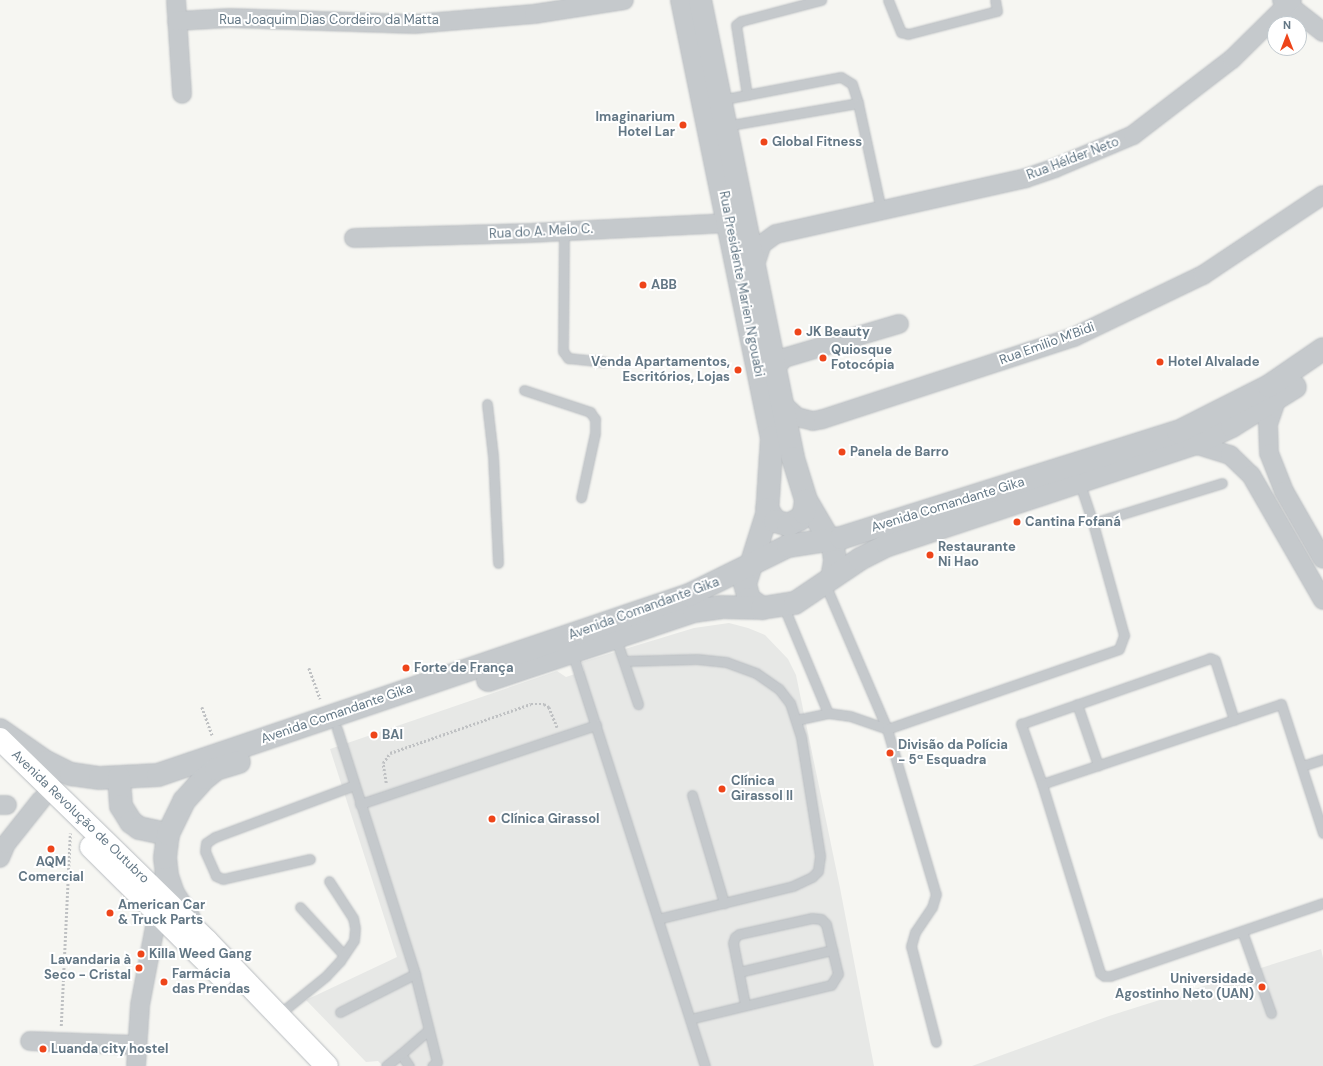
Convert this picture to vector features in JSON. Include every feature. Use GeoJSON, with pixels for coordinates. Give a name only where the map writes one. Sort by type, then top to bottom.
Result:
{"type":"FeatureCollection","features":[{"type":"Feature","properties":{"kind":"main road","name":"Avenida Revolução de Outubro"},"geometry":{"type":"LineString","coordinates":[[0,739],[207,941],[327,1066]]}},
{"type":"Feature","properties":{"kind":"main road","name":"Avenida Revolução de Outubro"},"geometry":{"type":"LineString","coordinates":[[0,758],[41,800],[70,826],[157,916],[311,1066]]}},
{"type":"Feature","properties":{"kind":"street"},"geometry":{"type":"LineString","coordinates":[[176,0],[182,94]]}},
{"type":"Feature","properties":{"kind":"street","name":"Rua Joaquim Dias Cordeiro da Matta"},"geometry":{"type":"LineString","coordinates":[[177,21],[230,18],[414,24],[534,14],[624,0]]}},
{"type":"Feature","properties":{"kind":"street","name":"Rua Presidente Marien N'gouabi"},"geometry":{"type":"LineString","coordinates":[[682,0],[729,222],[772,437],[767,509],[748,568],[746,592],[749,599],[773,607]]}},
{"type":"Feature","properties":{"kind":"street","name":"Rua Presidente Marien N'gouabi"},"geometry":{"type":"LineString","coordinates":[[700,0],[754,268],[776,359],[780,395],[793,458],[806,500],[830,539],[835,557],[828,581]]}},
{"type":"Feature","properties":{"kind":"street"},"geometry":{"type":"LineString","coordinates":[[1287,2],[1323,32]]}},
{"type":"Feature","properties":{"kind":"street","name":"Rua Hélder Neto"},"geometry":{"type":"LineString","coordinates":[[754,268],[762,244],[786,231],[1026,178],[1062,166],[1133,135],[1201,85],[1287,2]]}},
{"type":"Feature","properties":{"kind":"street","name":"Rua Emilio M'Bidi"},"geometry":{"type":"LineString","coordinates":[[780,395],[785,406],[798,417],[813,420],[823,419],[1081,334],[1203,275],[1323,195]]}},
{"type":"Feature","properties":{"kind":"street","name":"Rua Hélder Neto"},"geometry":{"type":"LineString","coordinates":[[741,202],[748,217],[760,229],[786,231]]}},
{"type":"Feature","properties":{"kind":"street","name":"Rua do A. Melo C."},"geometry":{"type":"LineString","coordinates":[[354,238],[564,231],[729,222]]}},
{"type":"Feature","properties":{"kind":"street"},"geometry":{"type":"LineString","coordinates":[[776,359],[899,324]]}},
{"type":"Feature","properties":{"kind":"street","name":"Avenida Comandante Gika"},"geometry":{"type":"LineString","coordinates":[[0,730],[46,762],[70,774],[119,778],[166,772],[689,595],[748,568],[759,559],[788,546],[830,539],[932,511],[1178,432],[1269,386],[1323,349]]}},
{"type":"Feature","properties":{"kind":"street","name":"Avenida Comandante Gika"},"geometry":{"type":"LineString","coordinates":[[207,941],[173,893],[165,858],[168,834],[184,801],[216,769],[615,636],[700,610],[721,607],[773,607],[808,596],[860,559],[888,545],[1194,444],[1232,426],[1323,367]]}},
{"type":"Feature","properties":{"kind":"street"},"geometry":{"type":"LineString","coordinates":[[1277,398],[1268,424],[1269,453],[1284,491],[1323,559]]}},
{"type":"Feature","properties":{"kind":"street"},"geometry":{"type":"LineString","coordinates":[[793,458],[800,432],[823,419]]}},
{"type":"Feature","properties":{"kind":"street"},"geometry":{"type":"LineString","coordinates":[[1194,444],[1230,455],[1244,467],[1323,600]]}},
{"type":"Feature","properties":{"kind":"street"},"geometry":{"type":"LineString","coordinates":[[767,509],[775,521],[788,524],[800,519],[806,500]]}},
{"type":"Feature","properties":{"kind":"street"},"geometry":{"type":"LineString","coordinates":[[119,778],[121,806],[131,822],[140,828],[168,834]]}},
{"type":"Feature","properties":{"kind":"street"},"geometry":{"type":"LineString","coordinates":[[0,858],[6,844],[41,800]]}},
{"type":"Feature","properties":{"kind":"street"},"geometry":{"type":"LineString","coordinates":[[136,1066],[140,1005],[157,916]]}},
{"type":"Feature","properties":{"kind":"street"},"geometry":{"type":"LineString","coordinates":[[30,1041],[137,1045]]}},
{"type":"Feature","properties":{"kind":"lane"},"geometry":{"type":"LineString","coordinates":[[747,95],[736,25],[741,21],[822,0]]}},
{"type":"Feature","properties":{"kind":"lane"},"geometry":{"type":"LineString","coordinates":[[888,0],[901,32],[908,34],[998,11],[995,0]]}},
{"type":"Feature","properties":{"kind":"lane"},"geometry":{"type":"LineString","coordinates":[[720,100],[841,77],[852,84],[858,103],[881,209]]}},
{"type":"Feature","properties":{"kind":"lane"},"geometry":{"type":"LineString","coordinates":[[725,126],[858,103]]}},
{"type":"Feature","properties":{"kind":"lane"},"geometry":{"type":"LineString","coordinates":[[564,231],[563,351],[568,358],[604,362]]}},
{"type":"Feature","properties":{"kind":"lane"},"geometry":{"type":"LineString","coordinates":[[524,390],[590,412],[595,420],[595,433],[581,498]]}},
{"type":"Feature","properties":{"kind":"lane"},"geometry":{"type":"LineString","coordinates":[[487,404],[493,456],[498,562]]}},
{"type":"Feature","properties":{"kind":"lane"},"geometry":{"type":"LineString","coordinates":[[796,720],[828,712],[850,716],[887,729],[1118,649],[1124,635],[1094,523],[1079,481]]}},
{"type":"Feature","properties":{"kind":"lane"},"geometry":{"type":"LineString","coordinates":[[1094,523],[1222,483]]}},
{"type":"Feature","properties":{"kind":"lane"},"geometry":{"type":"LineString","coordinates":[[828,581],[887,729],[936,894],[932,907],[915,932],[911,946],[936,1042]]}},
{"type":"Feature","properties":{"kind":"lane"},"geometry":{"type":"LineString","coordinates":[[773,607],[828,712]]}},
{"type":"Feature","properties":{"kind":"lane"},"geometry":{"type":"LineString","coordinates":[[615,636],[638,704]]}},
{"type":"Feature","properties":{"kind":"lane"},"geometry":{"type":"LineString","coordinates":[[572,651],[705,1066]]}},
{"type":"Feature","properties":{"kind":"lane"},"geometry":{"type":"LineString","coordinates":[[1234,720],[1213,658],[1022,724],[1100,973],[1104,976],[1110,976],[1323,903]]}},
{"type":"Feature","properties":{"kind":"lane"},"geometry":{"type":"LineString","coordinates":[[624,661],[697,659],[741,666],[769,679],[790,703],[796,720],[818,842],[820,863],[818,871],[812,877],[793,886],[658,919]]}},
{"type":"Feature","properties":{"kind":"lane"},"geometry":{"type":"LineString","coordinates":[[1077,704],[1098,765]]}},
{"type":"Feature","properties":{"kind":"lane"},"geometry":{"type":"LineString","coordinates":[[1042,784],[1281,704],[1323,832]]}},
{"type":"Feature","properties":{"kind":"lane"},"geometry":{"type":"LineString","coordinates":[[360,804],[596,725]]}},
{"type":"Feature","properties":{"kind":"lane"},"geometry":{"type":"LineString","coordinates":[[337,729],[415,974],[437,1062],[432,1066]]}},
{"type":"Feature","properties":{"kind":"lane"},"geometry":{"type":"LineString","coordinates":[[1302,766],[1323,759]]}},
{"type":"Feature","properties":{"kind":"lane"},"geometry":{"type":"LineString","coordinates":[[310,859],[223,879],[216,876],[205,851],[206,843],[215,837],[355,785]]}},
{"type":"Feature","properties":{"kind":"lane"},"geometry":{"type":"LineString","coordinates":[[692,795],[724,903]]}},
{"type":"Feature","properties":{"kind":"lane"},"geometry":{"type":"LineString","coordinates":[[278,1015],[326,976],[344,955],[354,940],[355,928],[353,918],[329,881]]}},
{"type":"Feature","properties":{"kind":"lane"},"geometry":{"type":"LineString","coordinates":[[300,907],[344,955]]}},
{"type":"Feature","properties":{"kind":"lane"},"geometry":{"type":"LineString","coordinates":[[690,1019],[745,1004],[831,985],[838,974],[826,924],[821,920],[812,918],[739,934],[733,943],[745,1004]]}},
{"type":"Feature","properties":{"kind":"lane"},"geometry":{"type":"LineString","coordinates":[[1242,931],[1271,1013]]}},
{"type":"Feature","properties":{"kind":"lane"},"geometry":{"type":"LineString","coordinates":[[739,972],[832,950]]}},
{"type":"Feature","properties":{"kind":"lane"},"geometry":{"type":"LineString","coordinates":[[340,1012],[415,974]]}},
{"type":"Feature","properties":{"kind":"lane"},"geometry":{"type":"LineString","coordinates":[[386,1066],[429,1030]]}},
{"type":"Feature","properties":{"kind":"lane"},"geometry":{"type":"LineString","coordinates":[[401,1054],[409,1066]]}},
{"type":"Feature","properties":{"kind":"path"},"geometry":{"type":"LineString","coordinates":[[309,668],[320,699]]}},
{"type":"Feature","properties":{"kind":"path"},"geometry":{"type":"LineString","coordinates":[[389,794],[383,769],[390,753],[531,704],[544,704],[553,712],[560,737]]}},
{"type":"Feature","properties":{"kind":"path"},"geometry":{"type":"LineString","coordinates":[[202,707],[212,735]]}},
{"type":"Feature","properties":{"kind":"path"},"geometry":{"type":"LineString","coordinates":[[60,1042],[70,826]]}},
{"type":"Feature","properties":{"kind":"shaded area","name":"Clínica Girassol"},"geometry":{"type":"Polygon","coordinates":[[[729,623],[748,628],[765,635],[788,659],[796,675],[840,888],[874,1066],[383,1066],[378,1061],[366,1062],[306,1000],[397,957],[330,749],[557,671],[566,677],[584,671],[582,662],[694,628],[729,623]]]}},
{"type":"Feature","properties":{"kind":"shaded area","name":"Universidade Agostinho Neto (UAN)"},"geometry":{"type":"Polygon","coordinates":[[[1321,949],[1323,958],[1323,1066],[972,1066],[1109,1016],[1321,949]]]}},
{"type":"Feature","properties":{"kind":"place","name":"Imaginarium Hotel Lar"},"geometry":{"type":"Point","coordinates":[683,125]}},
{"type":"Feature","properties":{"kind":"place","name":"Global Fitness"},"geometry":{"type":"Point","coordinates":[764,142]}},
{"type":"Feature","properties":{"kind":"place","name":"ABB"},"geometry":{"type":"Point","coordinates":[643,285]}},
{"type":"Feature","properties":{"kind":"place","name":"JK Beauty"},"geometry":{"type":"Point","coordinates":[798,332]}},
{"type":"Feature","properties":{"kind":"place","name":"Quiosque Fotocópia"},"geometry":{"type":"Point","coordinates":[823,358]}},
{"type":"Feature","properties":{"kind":"place","name":"Hotel Alvalade"},"geometry":{"type":"Point","coordinates":[1160,362]}},
{"type":"Feature","properties":{"kind":"place","name":"Venda Apartamentos, Escritórios, Lojas"},"geometry":{"type":"Point","coordinates":[738,370]}},
{"type":"Feature","properties":{"kind":"place","name":"Panela de Barro"},"geometry":{"type":"Point","coordinates":[842,452]}},
{"type":"Feature","properties":{"kind":"place","name":"Cantina Fofaná"},"geometry":{"type":"Point","coordinates":[1017,522]}},
{"type":"Feature","properties":{"kind":"place","name":"Restaurante Ni Hao"},"geometry":{"type":"Point","coordinates":[930,555]}},
{"type":"Feature","properties":{"kind":"place","name":"Forte de França"},"geometry":{"type":"Point","coordinates":[406,668]}},
{"type":"Feature","properties":{"kind":"place","name":"BAI"},"geometry":{"type":"Point","coordinates":[374,735]}},
{"type":"Feature","properties":{"kind":"place","name":"Divisão da Polícia - 5ª Esquadra"},"geometry":{"type":"Point","coordinates":[890,753]}},
{"type":"Feature","properties":{"kind":"place","name":"Clínica Girassol II"},"geometry":{"type":"Point","coordinates":[722,789]}},
{"type":"Feature","properties":{"kind":"place","name":"Clínica Girassol"},"geometry":{"type":"Point","coordinates":[492,819]}},
{"type":"Feature","properties":{"kind":"place","name":"AQM Comercial"},"geometry":{"type":"Point","coordinates":[51,849]}},
{"type":"Feature","properties":{"kind":"place","name":"American Car & Truck Parts"},"geometry":{"type":"Point","coordinates":[110,913]}},
{"type":"Feature","properties":{"kind":"place","name":"Killa Weed Gang"},"geometry":{"type":"Point","coordinates":[141,954]}},
{"type":"Feature","properties":{"kind":"place","name":"Lavandaria à Seco - Cristal"},"geometry":{"type":"Point","coordinates":[139,968]}},
{"type":"Feature","properties":{"kind":"place","name":"Farmácia das Prendas"},"geometry":{"type":"Point","coordinates":[164,982]}},
{"type":"Feature","properties":{"kind":"place","name":"Universidade Agostinho Neto (UAN)"},"geometry":{"type":"Point","coordinates":[1262,987]}},
{"type":"Feature","properties":{"kind":"place","name":"Luanda city hostel"},"geometry":{"type":"Point","coordinates":[43,1049]}}]}
